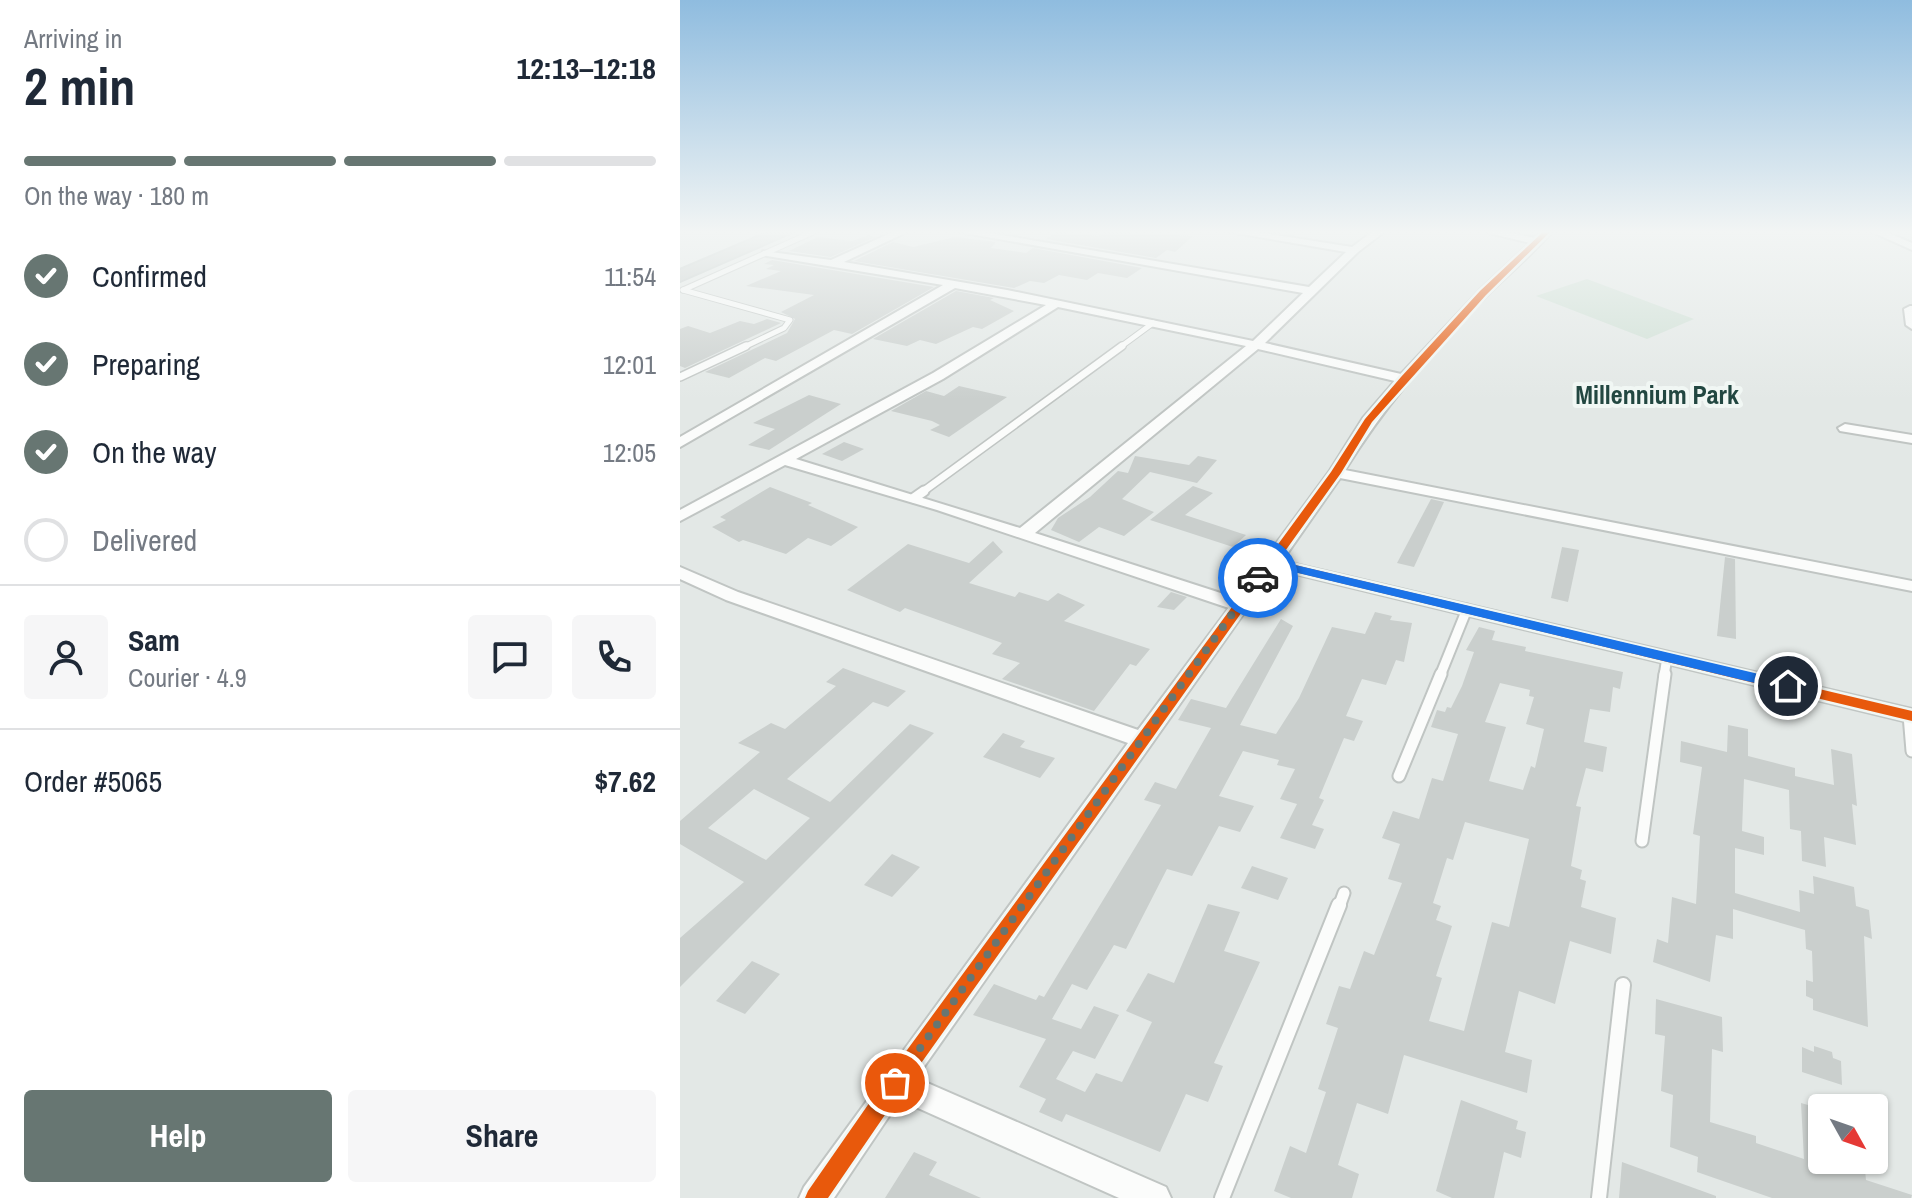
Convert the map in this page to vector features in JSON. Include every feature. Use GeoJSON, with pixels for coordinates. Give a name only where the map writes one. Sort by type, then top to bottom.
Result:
{"type":"FeatureCollection","features":[{"type":"Feature","properties":{"kind":"street"},"geometry":{"type":"LineString","coordinates":[[680,443],[947,288]]}},
{"type":"Feature","properties":{"kind":"street"},"geometry":{"type":"LineString","coordinates":[[968,288],[1257,344],[1404,379]]}},
{"type":"Feature","properties":{"kind":"street"},"geometry":{"type":"LineString","coordinates":[[1294,288],[1312,291]]}},
{"type":"Feature","properties":{"kind":"street"},"geometry":{"type":"LineString","coordinates":[[1023,534],[1257,344],[1315,288]]}},
{"type":"Feature","properties":{"kind":"street"},"geometry":{"type":"LineString","coordinates":[[815,1198],[1336,473],[1368,421],[1404,379],[1493,288]]}},
{"type":"Feature","properties":{"kind":"street"},"geometry":{"type":"LineString","coordinates":[[680,516],[938,376],[1055,304]]}},
{"type":"Feature","properties":{"kind":"street"},"geometry":{"type":"LineString","coordinates":[[1910,309],[1912,325]]}},
{"type":"Feature","properties":{"kind":"street"},"geometry":{"type":"LineString","coordinates":[[1845,428],[1912,439]]}},
{"type":"Feature","properties":{"kind":"street"},"geometry":{"type":"LineString","coordinates":[[785,460],[833,478],[914,498],[1141,576],[1240,605]]}},
{"type":"Feature","properties":{"kind":"street"},"geometry":{"type":"LineString","coordinates":[[1336,473],[1912,586]]}},
{"type":"Feature","properties":{"kind":"street"},"geometry":{"type":"LineString","coordinates":[[1270,563],[1910,715]]}},
{"type":"Feature","properties":{"kind":"street"},"geometry":{"type":"LineString","coordinates":[[680,572],[732,596],[1142,740]]}},
{"type":"Feature","properties":{"kind":"street"},"geometry":{"type":"LineString","coordinates":[[895,1083],[1155,1198]]}},
{"type":"Feature","properties":{"kind":"lane"},"geometry":{"type":"LineString","coordinates":[[680,377],[784,328],[790,320],[687,288]]}},
{"type":"Feature","properties":{"kind":"lane"},"geometry":{"type":"LineString","coordinates":[[914,498],[1153,323]]}},
{"type":"Feature","properties":{"kind":"lane"},"geometry":{"type":"LineString","coordinates":[[680,369],[690,372]]}},
{"type":"Feature","properties":{"kind":"lane"},"geometry":{"type":"LineString","coordinates":[[1399,776],[1467,609]]}},
{"type":"Feature","properties":{"kind":"lane"},"geometry":{"type":"LineString","coordinates":[[1642,841],[1667,657]]}},
{"type":"Feature","properties":{"kind":"lane"},"geometry":{"type":"LineString","coordinates":[[1910,715],[1912,751]]}},
{"type":"Feature","properties":{"kind":"lane"},"geometry":{"type":"LineString","coordinates":[[1222,1198],[1344,893]]}},
{"type":"Feature","properties":{"kind":"lane"},"geometry":{"type":"LineString","coordinates":[[1599,1198],[1623,985]]}},
{"type":"Feature","properties":{"kind":"green space"},"geometry":{"type":"Polygon","coordinates":[[[1560,288],[1611,288],[1694,319],[1647,339],[1536,296],[1560,288]]]}},
{"type":"Feature","properties":{"kind":"building"},"geometry":{"type":"Polygon","coordinates":[[[760,288],[932,288],[852,334],[834,330],[776,361],[765,358],[729,378],[705,372],[787,333],[795,319],[781,312],[814,295],[760,288]]]}},
{"type":"Feature","properties":{"kind":"building"},"geometry":{"type":"Polygon","coordinates":[[[956,291],[994,298],[990,300],[1014,311],[982,329],[973,327],[936,344],[920,340],[907,346],[873,339],[956,291]]]}},
{"type":"Feature","properties":{"kind":"building"},"geometry":{"type":"Polygon","coordinates":[[[767,319],[781,323],[685,368],[680,366],[680,329],[688,326],[710,333],[740,321],[754,324],[767,319]]]}},
{"type":"Feature","properties":{"kind":"building"},"geometry":{"type":"Polygon","coordinates":[[[959,386],[1007,397],[949,437],[930,430],[940,425],[932,421],[891,411],[926,391],[944,396],[959,386]]]}},
{"type":"Feature","properties":{"kind":"building"},"geometry":{"type":"Polygon","coordinates":[[[809,395],[841,404],[769,450],[748,445],[775,429],[753,423],[809,395]]]}},
{"type":"Feature","properties":{"kind":"building"},"geometry":{"type":"Polygon","coordinates":[[[844,442],[864,449],[842,461],[822,454],[844,442]]]}},
{"type":"Feature","properties":{"kind":"building"},"geometry":{"type":"Polygon","coordinates":[[[1135,456],[1189,465],[1198,456],[1217,460],[1197,483],[1150,472],[1122,499],[1154,512],[1124,536],[1099,527],[1079,542],[1051,530],[1058,518],[1090,497],[1118,471],[1128,473],[1135,456]]]}},
{"type":"Feature","properties":{"kind":"building"},"geometry":{"type":"Polygon","coordinates":[[[1193,486],[1213,493],[1185,515],[1246,535],[1233,547],[1150,520],[1193,486]]]}},
{"type":"Feature","properties":{"kind":"building"},"geometry":{"type":"Polygon","coordinates":[[[770,487],[812,503],[808,505],[858,527],[831,546],[808,538],[786,554],[743,540],[739,542],[712,527],[726,520],[720,517],[770,487]]]}},
{"type":"Feature","properties":{"kind":"building"},"geometry":{"type":"Polygon","coordinates":[[[1431,499],[1444,502],[1414,567],[1397,563],[1431,499]]]}},
{"type":"Feature","properties":{"kind":"building"},"geometry":{"type":"Polygon","coordinates":[[[993,541],[1003,552],[969,583],[1015,597],[1019,592],[1048,601],[1058,593],[1085,605],[1064,621],[1150,649],[1136,666],[1130,664],[1094,711],[1002,679],[1020,663],[992,654],[1002,643],[905,608],[900,612],[847,590],[908,544],[969,563],[993,541]]]}},
{"type":"Feature","properties":{"kind":"building"},"geometry":{"type":"Polygon","coordinates":[[[1562,547],[1579,550],[1568,602],[1551,598],[1562,547]]]}},
{"type":"Feature","properties":{"kind":"building"},"geometry":{"type":"Polygon","coordinates":[[[1725,557],[1735,559],[1736,639],[1717,636],[1725,557]]]}},
{"type":"Feature","properties":{"kind":"building"},"geometry":{"type":"Polygon","coordinates":[[[1171,592],[1187,597],[1174,610],[1157,607],[1171,592]]]}},
{"type":"Feature","properties":{"kind":"building"},"geometry":{"type":"Polygon","coordinates":[[[1375,612],[1392,616],[1390,620],[1412,623],[1404,662],[1396,660],[1386,685],[1362,679],[1346,716],[1363,721],[1354,741],[1344,738],[1319,798],[1324,800],[1312,825],[1324,829],[1315,849],[1280,838],[1297,804],[1280,799],[1295,769],[1277,765],[1279,760],[1243,751],[1219,796],[1254,806],[1240,832],[1219,826],[1192,876],[1167,869],[1126,949],[1114,945],[1087,990],[1072,984],[1052,1019],[1081,1029],[1094,1006],[1119,1015],[1095,1059],[1073,1051],[1056,1079],[1085,1092],[1096,1073],[1122,1082],[1152,1022],[1126,1011],[1148,973],[1174,983],[1208,904],[1240,912],[1224,951],[1260,962],[1214,1063],[1223,1066],[1208,1102],[1186,1094],[1160,1152],[1066,1114],[1062,1122],[1039,1112],[1046,1099],[1019,1087],[1046,1039],[973,1015],[994,984],[1036,1000],[1039,995],[1044,997],[1161,805],[1144,800],[1155,782],[1176,789],[1211,728],[1178,720],[1191,699],[1226,708],[1281,619],[1293,626],[1240,725],[1276,734],[1299,698],[1332,627],[1365,634],[1375,612]]]}},
{"type":"Feature","properties":{"kind":"building"},"geometry":{"type":"Polygon","coordinates":[[[1479,627],[1495,631],[1492,640],[1526,647],[1525,651],[1623,672],[1620,689],[1613,687],[1610,712],[1590,709],[1584,742],[1607,747],[1603,772],[1586,768],[1576,806],[1581,807],[1571,866],[1582,870],[1580,879],[1586,881],[1581,907],[1616,918],[1611,954],[1570,941],[1555,1004],[1519,991],[1505,1052],[1532,1060],[1527,1093],[1404,1055],[1388,1114],[1357,1103],[1338,1165],[1359,1174],[1352,1198],[1291,1198],[1274,1191],[1290,1146],[1306,1153],[1326,1092],[1318,1089],[1338,1028],[1326,1024],[1339,986],[1350,989],[1364,951],[1374,955],[1402,883],[1388,879],[1400,844],[1382,838],[1393,811],[1419,819],[1432,778],[1443,781],[1458,734],[1431,727],[1437,710],[1445,712],[1447,707],[1451,708],[1462,686],[1474,652],[1466,650],[1479,627]],[[1500,683],[1485,722],[1506,727],[1489,781],[1523,790],[1531,766],[1535,768],[1544,729],[1526,724],[1534,697],[1529,696],[1530,690],[1500,683]],[[1465,822],[1453,860],[1447,858],[1433,903],[1441,906],[1436,920],[1452,926],[1436,976],[1442,978],[1429,1021],[1464,1031],[1492,922],[1509,927],[1529,839],[1465,822]]]}},
{"type":"Feature","properties":{"kind":"building"},"geometry":{"type":"Polygon","coordinates":[[[843,668],[906,691],[888,707],[873,702],[787,779],[830,802],[910,724],[934,733],[680,987],[680,938],[744,882],[680,844],[680,821],[760,752],[738,743],[771,723],[785,729],[836,686],[826,682],[843,668]],[[754,789],[708,828],[766,860],[810,818],[754,789]]]}},
{"type":"Feature","properties":{"kind":"building"},"geometry":{"type":"Polygon","coordinates":[[[1728,725],[1748,729],[1748,756],[1795,768],[1795,776],[1834,785],[1831,749],[1852,754],[1857,806],[1852,804],[1856,845],[1824,837],[1826,867],[1802,861],[1801,831],[1790,829],[1789,790],[1744,779],[1742,831],[1764,837],[1764,855],[1735,848],[1735,893],[1800,912],[1799,890],[1814,894],[1813,876],[1854,887],[1856,906],[1869,910],[1872,939],[1864,936],[1868,1027],[1813,1010],[1813,999],[1806,996],[1806,980],[1813,982],[1812,951],[1806,949],[1805,930],[1733,909],[1733,939],[1716,935],[1710,982],[1653,962],[1657,939],[1668,943],[1672,897],[1696,904],[1700,836],[1693,834],[1702,767],[1680,762],[1681,741],[1727,752],[1728,725]]]}},
{"type":"Feature","properties":{"kind":"building"},"geometry":{"type":"Polygon","coordinates":[[[1003,733],[1025,741],[1020,747],[1055,758],[1040,778],[983,757],[1003,733]]]}},
{"type":"Feature","properties":{"kind":"building"},"geometry":{"type":"Polygon","coordinates":[[[892,854],[920,867],[892,897],[864,885],[892,854]]]}},
{"type":"Feature","properties":{"kind":"building"},"geometry":{"type":"Polygon","coordinates":[[[1252,866],[1288,878],[1278,900],[1241,888],[1252,866]]]}},
{"type":"Feature","properties":{"kind":"building"},"geometry":{"type":"Polygon","coordinates":[[[752,961],[780,974],[745,1014],[716,1001],[752,961]]]}},
{"type":"Feature","properties":{"kind":"building"},"geometry":{"type":"Polygon","coordinates":[[[1656,999],[1722,1017],[1723,1052],[1712,1049],[1710,1122],[1756,1136],[1756,1143],[1804,1159],[1801,1103],[1808,1105],[1808,1174],[1865,1174],[1866,1180],[1912,1195],[1911,1198],[1772,1198],[1697,1172],[1698,1157],[1670,1147],[1673,1095],[1661,1091],[1665,1036],[1655,1034],[1656,999]]]}},
{"type":"Feature","properties":{"kind":"building"},"geometry":{"type":"Polygon","coordinates":[[[1814,1046],[1832,1052],[1833,1058],[1841,1061],[1842,1085],[1802,1072],[1802,1047],[1814,1052],[1814,1046]]]}},
{"type":"Feature","properties":{"kind":"building"},"geometry":{"type":"Polygon","coordinates":[[[1461,1100],[1518,1121],[1516,1129],[1526,1132],[1521,1158],[1504,1152],[1494,1198],[1452,1198],[1436,1191],[1461,1100]]]}},
{"type":"Feature","properties":{"kind":"building"},"geometry":{"type":"Polygon","coordinates":[[[914,1152],[937,1162],[929,1175],[981,1198],[885,1198],[914,1152]]]}},
{"type":"Feature","properties":{"kind":"building"},"geometry":{"type":"Polygon","coordinates":[[[1622,1162],[1716,1196],[1716,1198],[1619,1198],[1622,1162]]]}},
{"type":"Feature","properties":{"kind":"cycle path"},"geometry":{"type":"LineString","coordinates":[[815,1198],[1336,473],[1368,421],[1488,288]]}},
{"type":"Feature","properties":{"kind":"cycle path"},"geometry":{"type":"LineString","coordinates":[[1270,563],[1912,716]]}},
{"type":"Feature","properties":{"kind":"way so far"},"geometry":{"type":"LineString","coordinates":[[895,1083],[1258,578]]}},
{"type":"Feature","properties":{"kind":"district","name":"Millennium Park"},"geometry":{"type":"Point","coordinates":[1657,394]}},
{"type":"Feature","properties":{"kind":"route"},"geometry":{"type":"LineString","coordinates":[[1258,578],[1270,563],[1788,686]]}}]}
